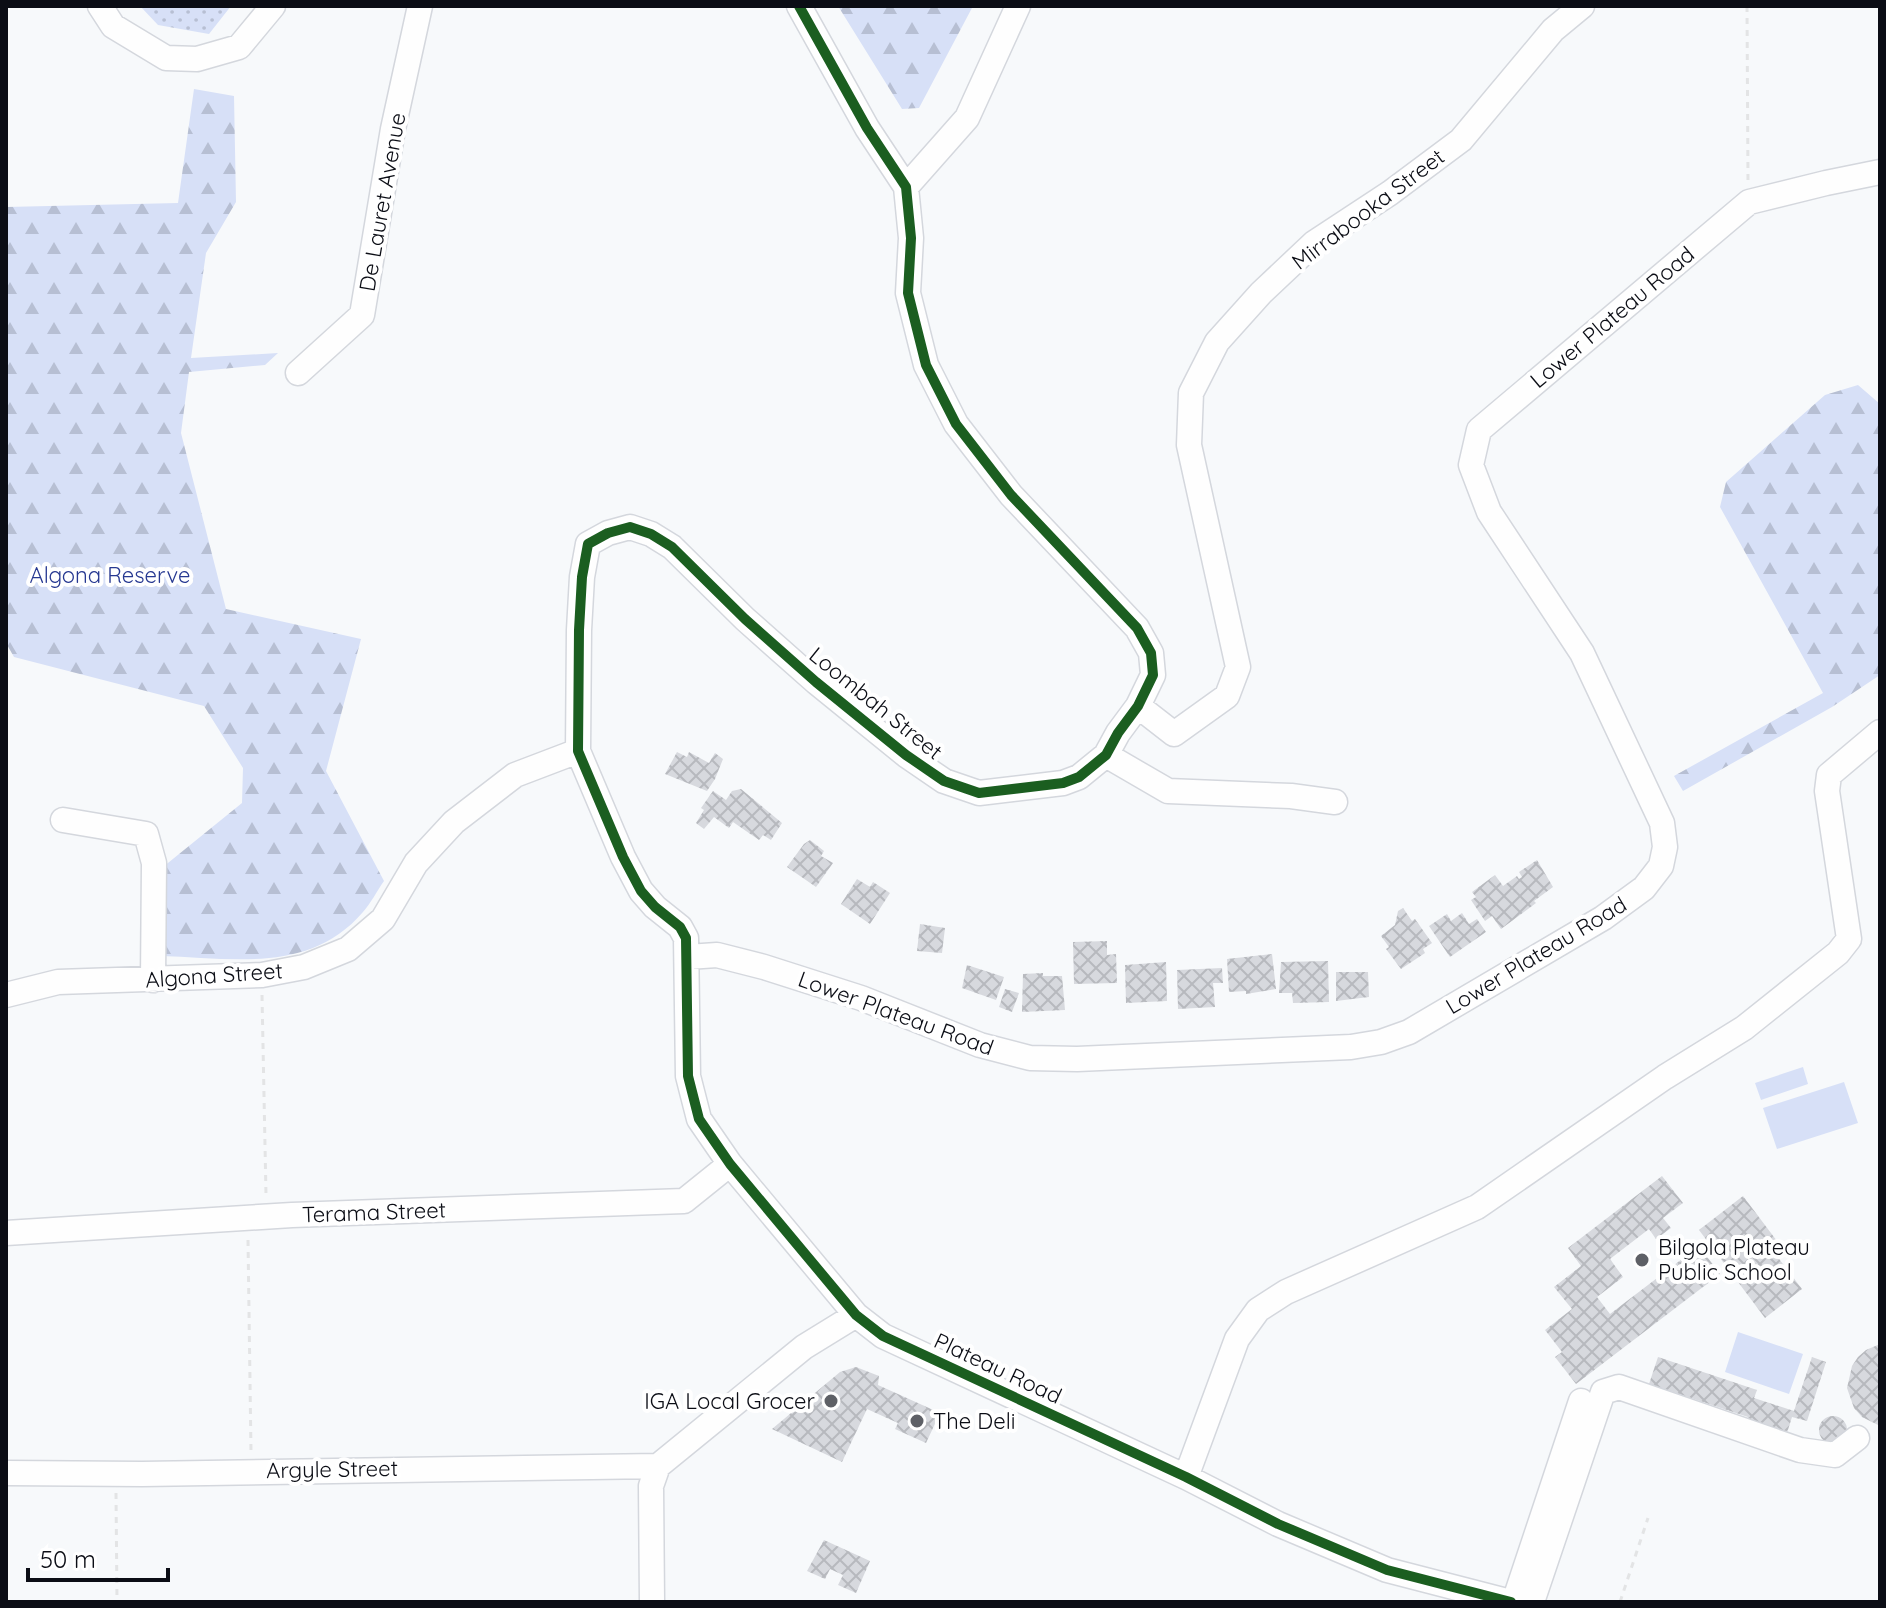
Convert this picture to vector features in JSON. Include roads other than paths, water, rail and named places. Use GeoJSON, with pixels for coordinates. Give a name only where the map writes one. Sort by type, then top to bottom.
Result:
{"type":"FeatureCollection","features":[{"type":"Feature","properties":{"kind":"street"},"geometry":{"type":"LineString","coordinates":[[100,6],[113,26],[166,58],[197,59],[239,47],[273,6]]}},
{"type":"Feature","properties":{"kind":"street","name":"De Lauret Avenue"},"geometry":{"type":"LineString","coordinates":[[298,373],[362,315],[393,129],[420,6]]}},
{"type":"Feature","properties":{"kind":"street"},"geometry":{"type":"LineString","coordinates":[[799,6],[867,128],[906,187],[967,118],[1018,6]]}},
{"type":"Feature","properties":{"kind":"street","name":"Mirrabooka Street"},"geometry":{"type":"LineString","coordinates":[[1138,706],[1174,734],[1227,696],[1238,667],[1189,445],[1191,393],[1217,342],[1261,293],[1314,243],[1390,193],[1461,140],[1553,30],[1582,6]]}},
{"type":"Feature","properties":{"kind":"street","name":"Lower Plateau Road"},"geometry":{"type":"LineString","coordinates":[[688,957],[717,955],[764,967],[874,1003],[980,1045],[1030,1058],[1077,1059],[1351,1047],[1381,1042],[1409,1032],[1603,918],[1644,888],[1661,866],[1665,847],[1662,823],[1582,653],[1489,512],[1471,465],[1479,430],[1749,202],[1880,172]]}},
{"type":"Feature","properties":{"kind":"street","name":"Loombah Street"},"geometry":{"type":"LineString","coordinates":[[688,957],[686,938],[680,927],[641,891],[623,857],[578,751],[579,630],[588,544],[608,533],[630,527],[651,534],[672,547],[725,601],[816,682],[906,755],[944,781],[979,793],[1063,783],[1079,777],[1106,755],[1138,706],[1153,675],[1151,653],[1137,628],[1011,495],[956,424],[926,365],[908,293],[911,238],[906,187]]}},
{"type":"Feature","properties":{"kind":"street"},"geometry":{"type":"LineString","coordinates":[[1186,1477],[1237,1339],[1258,1310],[1286,1292],[1477,1207],[1665,1077],[1744,1028],[1838,953],[1849,939],[1827,791],[1829,775],[1880,732]]}},
{"type":"Feature","properties":{"kind":"street","name":"Algona Street"},"geometry":{"type":"LineString","coordinates":[[6,995],[58,982],[262,975],[304,967],[348,949],[383,919],[416,863],[454,822],[515,775],[578,751]]}},
{"type":"Feature","properties":{"kind":"street"},"geometry":{"type":"LineString","coordinates":[[1106,755],[1168,791],[1291,796],[1335,802]]}},
{"type":"Feature","properties":{"kind":"street"},"geometry":{"type":"LineString","coordinates":[[63,820],[146,834],[154,863],[153,980]]}},
{"type":"Feature","properties":{"kind":"street","name":"Plateau Road"},"geometry":{"type":"LineString","coordinates":[[688,957],[688,1076],[699,1119],[730,1164],[856,1315],[883,1336],[1186,1477],[1278,1524],[1387,1570],[1513,1602]]}},
{"type":"Feature","properties":{"kind":"street","name":"Terama Street"},"geometry":{"type":"LineString","coordinates":[[6,1233],[292,1215],[684,1201],[730,1164]]}},
{"type":"Feature","properties":{"kind":"street"},"geometry":{"type":"LineString","coordinates":[[652,1602],[651,1486],[658,1466],[804,1347],[856,1315]]}},
{"type":"Feature","properties":{"kind":"street"},"geometry":{"type":"LineString","coordinates":[[1532,1602],[1603,1392],[1619,1387],[1800,1450],[1835,1455],[1857,1438]]}},
{"type":"Feature","properties":{"kind":"street"},"geometry":{"type":"LineString","coordinates":[[1513,1602],[1581,1401]]}},
{"type":"Feature","properties":{"kind":"street","name":"Argyle Street"},"geometry":{"type":"LineString","coordinates":[[6,1473],[658,1466]]}},
{"type":"Feature","properties":{"kind":"place","name":"Bilgola Plateau Public School"},"geometry":{"type":"Point","coordinates":[1642,1260]}},
{"type":"Feature","properties":{"kind":"place","name":"IGA Local Grocer"},"geometry":{"type":"Point","coordinates":[831,1401]}},
{"type":"Feature","properties":{"kind":"place","name":"The Deli"},"geometry":{"type":"Point","coordinates":[917,1421]}},
{"type":"Feature","properties":{"kind":"park label","name":"Algona Reserve"},"geometry":{"type":"Point","coordinates":[110,575]}}]}
